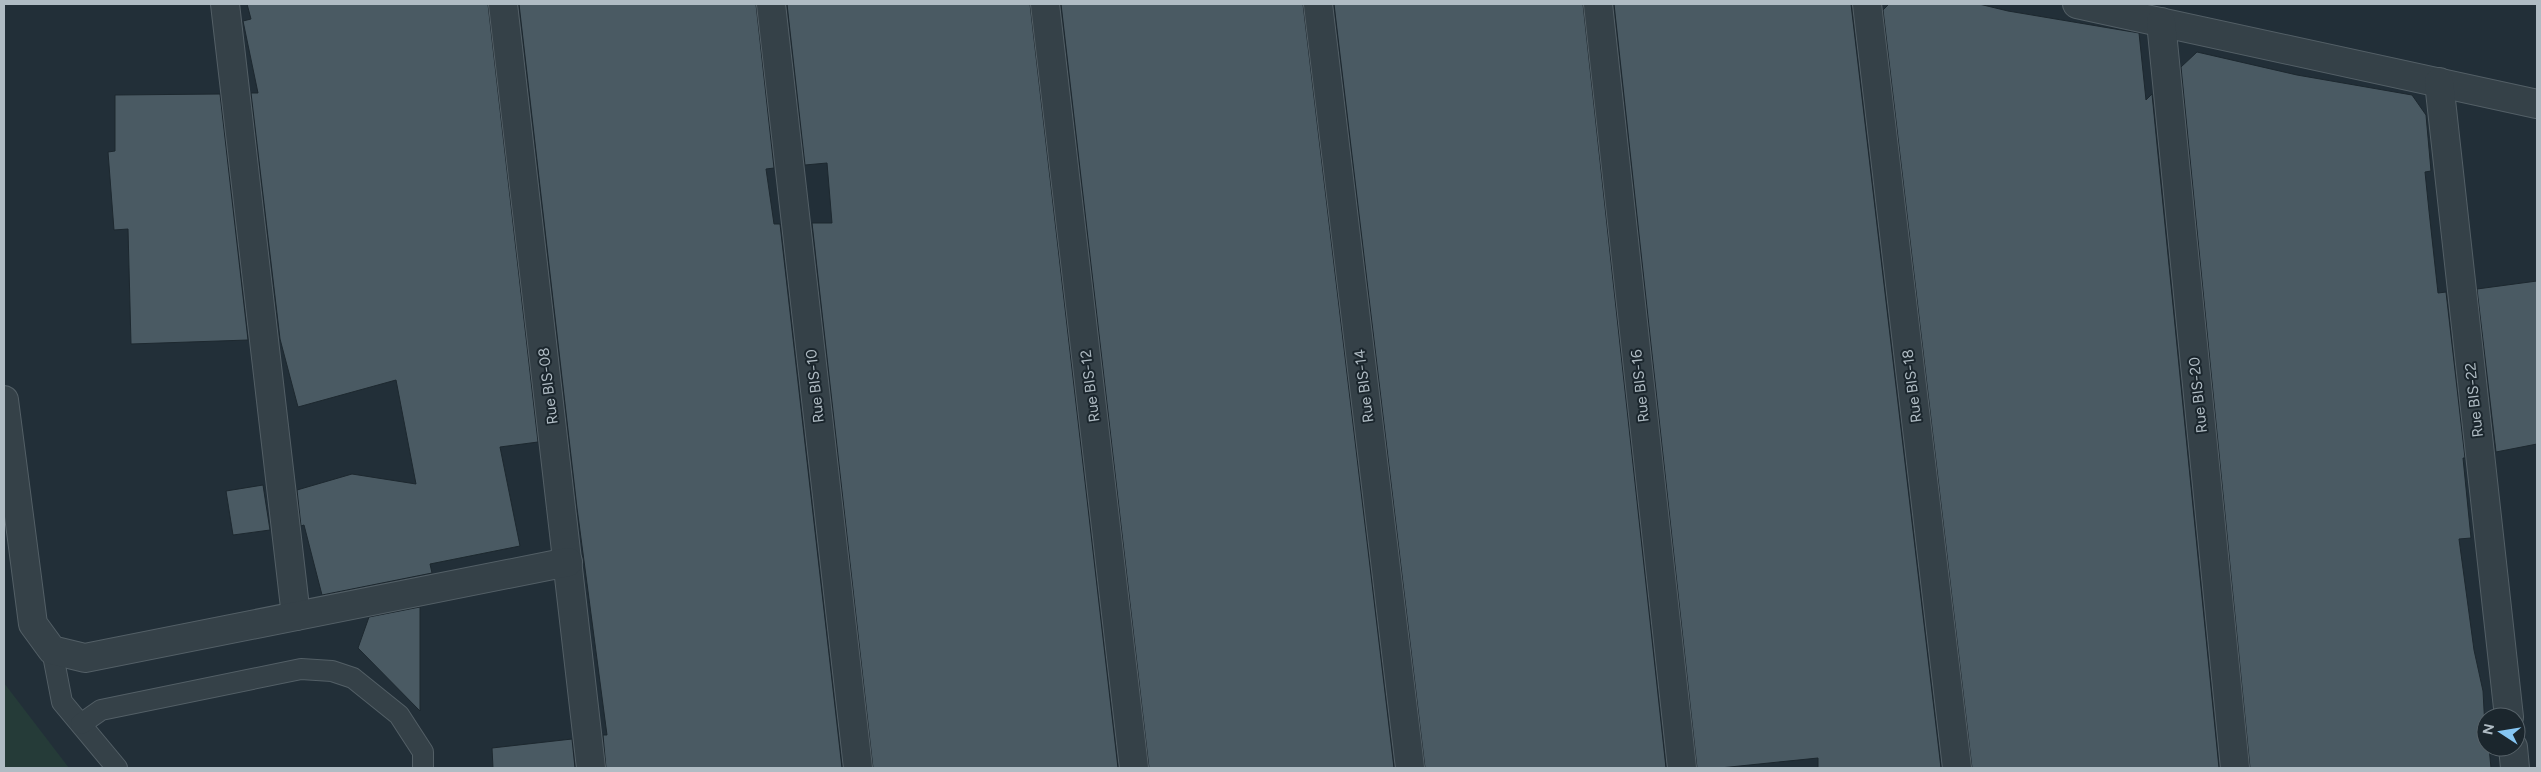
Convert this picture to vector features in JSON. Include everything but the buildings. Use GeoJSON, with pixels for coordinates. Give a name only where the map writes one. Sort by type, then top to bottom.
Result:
{"type":"FeatureCollection","features":[{"type":"Feature","properties":{"kind":"street"},"geometry":{"type":"LineString","coordinates":[[225,4],[296,616]]}},
{"type":"Feature","properties":{"kind":"street","name":"Rue BIS-08"},"geometry":{"type":"LineString","coordinates":[[503,4],[591,768]]}},
{"type":"Feature","properties":{"kind":"street","name":"Rue BIS-10"},"geometry":{"type":"LineString","coordinates":[[771,4],[858,768]]}},
{"type":"Feature","properties":{"kind":"street","name":"Rue BIS-12"},"geometry":{"type":"LineString","coordinates":[[1045,4],[1134,768]]}},
{"type":"Feature","properties":{"kind":"street","name":"Rue BIS-14"},"geometry":{"type":"LineString","coordinates":[[1318,4],[1410,768]]}},
{"type":"Feature","properties":{"kind":"street","name":"Rue BIS-16"},"geometry":{"type":"LineString","coordinates":[[1598,4],[1682,768]]}},
{"type":"Feature","properties":{"kind":"street","name":"Rue BIS-18"},"geometry":{"type":"LineString","coordinates":[[1867,4],[1957,768]]}},
{"type":"Feature","properties":{"kind":"street"},"geometry":{"type":"LineString","coordinates":[[2077,4],[2537,104]]}},
{"type":"Feature","properties":{"kind":"street","name":"Rue BIS-20"},"geometry":{"type":"LineString","coordinates":[[2161,22],[2235,768]]}},
{"type":"Feature","properties":{"kind":"street","name":"Rue BIS-22"},"geometry":{"type":"LineString","coordinates":[[2439,82],[2508,707]]}},
{"type":"Feature","properties":{"kind":"street"},"geometry":{"type":"LineString","coordinates":[[4,400],[33,624],[52,650],[85,658],[568,562]]}},
{"type":"Feature","properties":{"kind":"lane"},"geometry":{"type":"LineString","coordinates":[[52,650],[62,702],[117,768]]}},
{"type":"Feature","properties":{"kind":"lane"},"geometry":{"type":"LineString","coordinates":[[81,724],[101,710],[301,669],[332,671],[353,678],[399,716],[423,752],[423,768]]}},
{"type":"Feature","properties":{"kind":"green space"},"geometry":{"type":"Polygon","coordinates":[[[4,683],[69,768],[4,768],[4,683]]]}}]}
